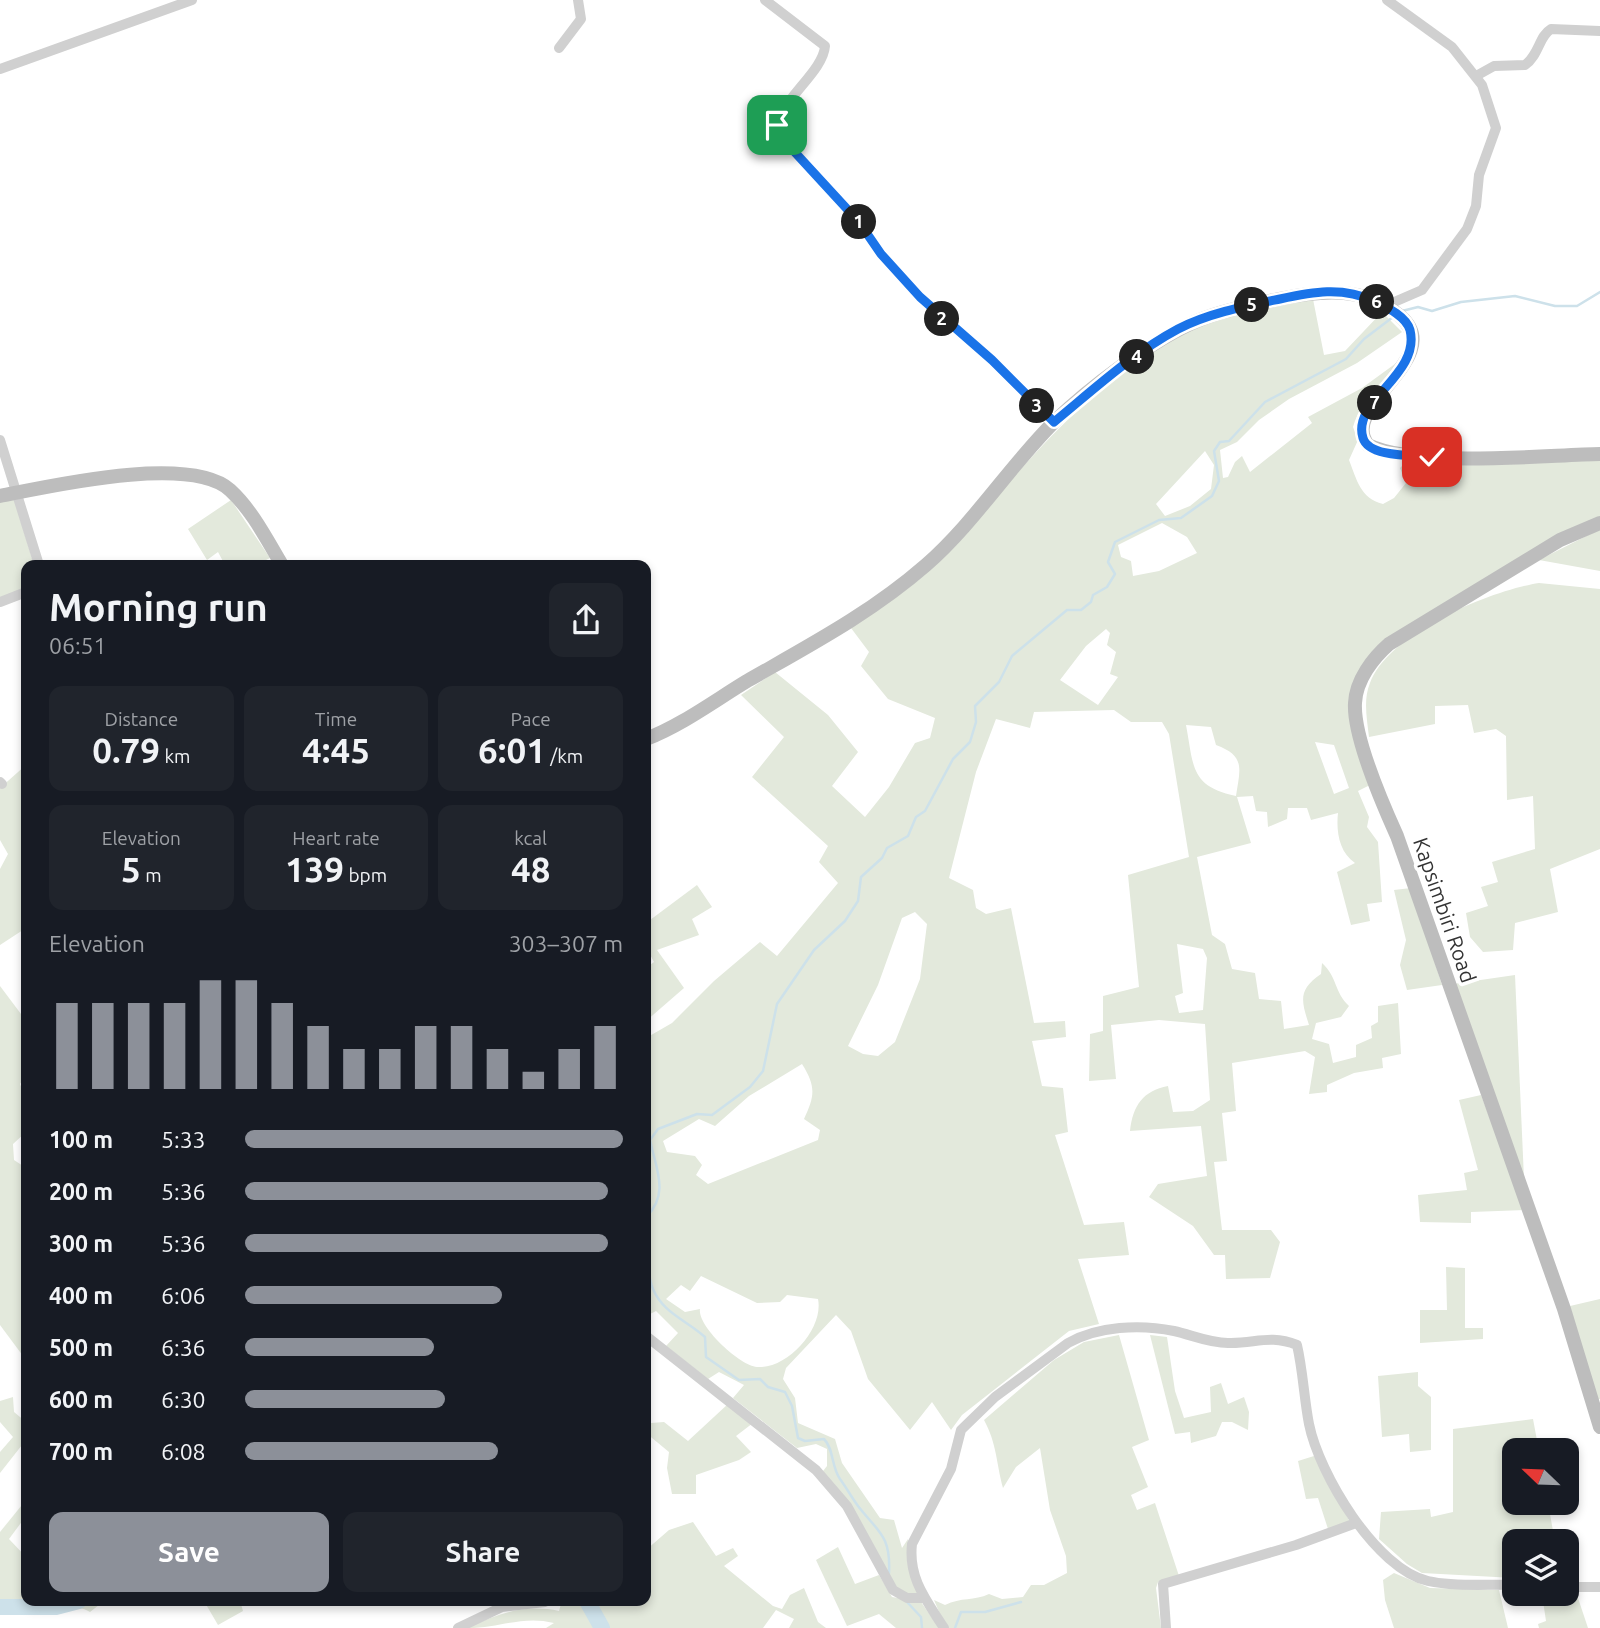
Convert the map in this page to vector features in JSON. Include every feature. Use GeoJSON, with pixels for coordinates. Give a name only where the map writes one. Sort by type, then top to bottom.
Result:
{"type":"FeatureCollection","features":[{"type":"Feature","properties":{"kind":"street"},"geometry":{"type":"LineString","coordinates":[[0,69],[159,5],[192,0]]}},
{"type":"Feature","properties":{"kind":"street"},"geometry":{"type":"LineString","coordinates":[[559,48],[580,19],[578,0]]}},
{"type":"Feature","properties":{"kind":"street"},"geometry":{"type":"LineString","coordinates":[[765,0],[825,46],[821,60],[782,112],[777,125],[779,135],[859,222],[881,254],[920,297],[992,360],[1054,422]]}},
{"type":"Feature","properties":{"kind":"street"},"geometry":{"type":"LineString","coordinates":[[1387,0],[1452,47],[1476,76],[1487,96],[1496,128],[1479,175],[1472,221],[1422,290],[1392,311]]}},
{"type":"Feature","properties":{"kind":"street"},"geometry":{"type":"LineString","coordinates":[[1476,76],[1494,66],[1525,65],[1538,53],[1545,32],[1551,29],[1600,31]]}},
{"type":"Feature","properties":{"kind":"street"},"geometry":{"type":"LineString","coordinates":[[651,736],[690,717],[866,613],[928,563],[1054,422],[1156,342],[1199,319],[1328,290],[1353,293],[1392,311],[1409,326],[1411,349],[1403,367],[1367,413],[1362,434],[1368,445],[1386,452],[1432,457],[1600,454]]}},
{"type":"Feature","properties":{"kind":"street"},"geometry":{"type":"LineString","coordinates":[[0,440],[37,560]]}},
{"type":"Feature","properties":{"kind":"street"},"geometry":{"type":"LineString","coordinates":[[0,496],[138,475],[185,473],[208,477],[232,491],[279,560]]}},
{"type":"Feature","properties":{"kind":"street","name":"Kapsimbiri Road"},"geometry":{"type":"LineString","coordinates":[[1600,523],[1560,540],[1389,644],[1372,662],[1355,701],[1358,723],[1380,799],[1397,836],[1532,1217],[1600,1427]]}},
{"type":"Feature","properties":{"kind":"street"},"geometry":{"type":"LineString","coordinates":[[0,602],[21,594]]}},
{"type":"Feature","properties":{"kind":"street"},"geometry":{"type":"LineString","coordinates":[[944,1628],[922,1598],[913,1570],[912,1545],[951,1469],[958,1434],[995,1397],[1068,1343],[1106,1330],[1155,1329],[1228,1343],[1264,1338],[1297,1345],[1309,1425],[1318,1453],[1356,1523],[1390,1558],[1416,1577],[1429,1581],[1502,1584]]}},
{"type":"Feature","properties":{"kind":"street"},"geometry":{"type":"LineString","coordinates":[[651,1340],[816,1470],[847,1506],[893,1590],[902,1596],[922,1598]]}},
{"type":"Feature","properties":{"kind":"street"},"geometry":{"type":"LineString","coordinates":[[1166,1628],[1163,1584],[1296,1545],[1356,1523]]}},
{"type":"Feature","properties":{"kind":"street"},"geometry":{"type":"LineString","coordinates":[[1579,1587],[1600,1587]]}},
{"type":"Feature","properties":{"kind":"street"},"geometry":{"type":"LineString","coordinates":[[458,1628],[502,1607],[511,1606]]}},
{"type":"Feature","properties":{"kind":"shaded area"},"geometry":{"type":"Polygon","coordinates":[[[1313,299],[1324,355],[1345,351],[1382,312],[1402,332],[1357,363],[1289,399],[1259,420],[1237,442],[1220,450],[1223,478],[1228,477],[1235,462],[1242,456],[1250,472],[1312,423],[1308,417],[1362,388],[1399,361],[1367,399],[1353,427],[1358,440],[1349,460],[1360,487],[1369,497],[1383,504],[1394,498],[1406,483],[1400,468],[1408,460],[1600,459],[1600,517],[1386,642],[1356,685],[1372,784],[1358,791],[1369,817],[1367,827],[1378,842],[1382,902],[1367,904],[1370,921],[1351,925],[1337,872],[1355,863],[1342,847],[1338,813],[1311,820],[1307,808],[1288,808],[1287,819],[1268,827],[1267,812],[1256,811],[1253,796],[1237,797],[1251,843],[1197,857],[1212,935],[1225,944],[1232,969],[1255,973],[1259,999],[1281,1001],[1284,1029],[1309,1025],[1303,996],[1308,985],[1321,974],[1322,963],[1349,1006],[1341,1017],[1316,1023],[1312,1039],[1329,1044],[1333,1063],[1356,1057],[1356,1045],[1372,1038],[1371,1026],[1378,1022],[1378,1006],[1398,1003],[1401,1054],[1382,1058],[1383,1068],[1354,1073],[1327,1085],[1327,1092],[1309,1094],[1315,1057],[1305,1051],[1232,1063],[1236,1111],[1222,1113],[1227,1161],[1214,1162],[1222,1230],[1271,1230],[1280,1242],[1270,1278],[1226,1279],[1225,1255],[1214,1255],[1193,1226],[1149,1197],[1158,1184],[1207,1176],[1201,1126],[1130,1131],[1141,1101],[1159,1088],[1168,1086],[1173,1112],[1193,1111],[1210,1100],[1205,1024],[1159,1020],[1111,1025],[1116,1079],[1089,1081],[1090,1034],[1103,1031],[1103,996],[1139,987],[1128,875],[1189,857],[1169,734],[1162,722],[1131,722],[1114,710],[1034,712],[1030,728],[996,719],[976,772],[949,878],[973,890],[976,908],[986,914],[1011,908],[1034,1023],[1065,1021],[1066,1037],[1032,1041],[1042,1086],[1063,1088],[1068,1132],[1055,1135],[1084,1225],[1124,1222],[1129,1255],[1078,1259],[1099,1324],[1069,1331],[962,1415],[951,1430],[932,1402],[910,1430],[868,1379],[851,1331],[836,1315],[786,1368],[783,1379],[795,1398],[798,1423],[835,1439],[842,1463],[880,1518],[894,1520],[902,1548],[908,1539],[907,1560],[918,1595],[909,1595],[895,1587],[823,1471],[827,1466],[827,1449],[816,1444],[797,1448],[733,1398],[744,1385],[719,1372],[708,1379],[666,1346],[678,1333],[656,1311],[651,1314],[651,1035],[672,1023],[714,981],[760,942],[777,956],[838,883],[819,862],[828,846],[752,777],[784,737],[741,695],[775,672],[828,715],[858,752],[832,786],[865,817],[889,787],[915,743],[930,738],[935,718],[888,699],[861,666],[869,652],[851,628],[923,576],[1045,443],[1106,385],[1175,338],[1208,324],[1313,299]],[[1205,451],[1156,504],[1165,516],[1190,506],[1211,489],[1214,465],[1205,451]],[[1162,523],[1118,545],[1121,557],[1131,561],[1133,576],[1159,571],[1197,553],[1187,537],[1162,523]],[[1106,629],[1086,646],[1060,680],[1098,705],[1118,677],[1110,674],[1116,652],[1107,645],[1110,633],[1106,629]],[[1186,725],[1193,763],[1202,780],[1210,787],[1236,796],[1239,778],[1237,759],[1226,749],[1216,745],[1211,727],[1186,725]],[[1315,742],[1334,794],[1349,788],[1334,745],[1315,742]],[[915,912],[902,918],[878,985],[848,1046],[863,1054],[878,1056],[895,1042],[920,979],[927,924],[915,912]],[[1177,944],[1183,993],[1175,996],[1179,1013],[1203,1010],[1207,958],[1203,949],[1177,944]],[[802,1064],[749,1096],[715,1126],[699,1119],[663,1141],[667,1152],[695,1156],[702,1165],[696,1175],[708,1184],[818,1140],[820,1130],[804,1119],[810,1104],[812,1085],[802,1064]],[[701,1276],[690,1291],[681,1285],[666,1299],[685,1312],[700,1309],[705,1325],[712,1335],[740,1360],[757,1367],[769,1366],[792,1354],[810,1334],[818,1310],[818,1299],[787,1295],[780,1302],[757,1303],[701,1276]]]}},
{"type":"Feature","properties":{"kind":"shaded area"},"geometry":{"type":"Polygon","coordinates":[[[14,499],[32,560],[21,560],[21,591],[0,599],[0,502],[14,499]]]}},
{"type":"Feature","properties":{"kind":"shaded area"},"geometry":{"type":"Polygon","coordinates":[[[231,500],[270,558],[222,560],[218,552],[207,560],[188,529],[231,500]]]}},
{"type":"Feature","properties":{"kind":"shaded area"},"geometry":{"type":"Polygon","coordinates":[[[1600,529],[1600,571],[1539,560],[1600,529]]]}},
{"type":"Feature","properties":{"kind":"shaded area"},"geometry":{"type":"Polygon","coordinates":[[[1539,583],[1600,589],[1600,849],[1550,869],[1558,912],[1515,923],[1513,950],[1483,952],[1470,937],[1466,913],[1488,906],[1481,887],[1498,882],[1492,862],[1535,849],[1533,796],[1507,800],[1506,736],[1496,729],[1474,733],[1468,705],[1435,706],[1435,724],[1369,737],[1367,696],[1370,683],[1381,665],[1397,647],[1419,631],[1443,617],[1494,595],[1539,583]]]}},
{"type":"Feature","properties":{"kind":"shaded area"},"geometry":{"type":"Polygon","coordinates":[[[21,769],[21,931],[0,945],[0,869],[8,854],[0,840],[0,788],[21,769]]]}},
{"type":"Feature","properties":{"kind":"shaded area"},"geometry":{"type":"Polygon","coordinates":[[[697,885],[712,907],[692,919],[699,935],[657,950],[684,988],[651,1017],[651,964],[654,962],[651,956],[651,919],[697,885]]]}},
{"type":"Feature","properties":{"kind":"shaded area"},"geometry":{"type":"Polygon","coordinates":[[[1411,888],[1442,985],[1407,990],[1400,965],[1406,940],[1394,890],[1411,888]]]}},
{"type":"Feature","properties":{"kind":"shaded area"},"geometry":{"type":"Polygon","coordinates":[[[1515,975],[1524,1179],[1453,984],[1515,975]]]}},
{"type":"Feature","properties":{"kind":"shaded area"},"geometry":{"type":"Polygon","coordinates":[[[0,986],[21,1014],[21,1137],[13,1144],[14,1160],[21,1165],[21,1353],[0,1325],[0,986]]]}},
{"type":"Feature","properties":{"kind":"shaded area"},"geometry":{"type":"Polygon","coordinates":[[[1481,1095],[1525,1210],[1471,1212],[1471,1223],[1420,1222],[1418,1195],[1467,1190],[1464,1173],[1478,1170],[1459,1100],[1481,1095]]]}},
{"type":"Feature","properties":{"kind":"shaded area"},"geometry":{"type":"Polygon","coordinates":[[[1446,1267],[1465,1268],[1465,1328],[1483,1328],[1483,1339],[1420,1343],[1420,1310],[1447,1310],[1446,1267]]]}},
{"type":"Feature","properties":{"kind":"shaded area"},"geometry":{"type":"Polygon","coordinates":[[[1600,1299],[1600,1399],[1596,1400],[1570,1306],[1600,1299]]]}},
{"type":"Feature","properties":{"kind":"shaded area"},"geometry":{"type":"Polygon","coordinates":[[[1119,1335],[1149,1440],[1132,1447],[1148,1487],[1131,1495],[1137,1510],[1155,1503],[1179,1576],[1158,1582],[1156,1588],[1161,1628],[946,1628],[934,1600],[945,1605],[989,1594],[1002,1599],[1023,1597],[1031,1585],[1044,1585],[1067,1573],[1066,1556],[1050,1510],[1040,1448],[1016,1467],[1003,1488],[994,1445],[984,1420],[1054,1360],[1084,1342],[1119,1335]]]}},
{"type":"Feature","properties":{"kind":"shaded area"},"geometry":{"type":"Polygon","coordinates":[[[1150,1335],[1167,1337],[1175,1391],[1184,1418],[1211,1412],[1210,1387],[1221,1383],[1228,1404],[1244,1397],[1249,1412],[1248,1430],[1232,1422],[1222,1422],[1216,1436],[1191,1443],[1190,1432],[1175,1434],[1150,1335]]]}},
{"type":"Feature","properties":{"kind":"shaded area"},"geometry":{"type":"Polygon","coordinates":[[[1418,1372],[1418,1386],[1431,1397],[1431,1450],[1410,1452],[1409,1434],[1382,1437],[1378,1376],[1418,1372]]]}},
{"type":"Feature","properties":{"kind":"shaded area"},"geometry":{"type":"Polygon","coordinates":[[[13,1397],[14,1412],[21,1418],[21,1446],[0,1473],[0,1452],[13,1437],[0,1422],[0,1401],[13,1397]]]}},
{"type":"Feature","properties":{"kind":"shaded area"},"geometry":{"type":"Polygon","coordinates":[[[728,1404],[753,1423],[736,1436],[751,1452],[739,1460],[696,1475],[696,1494],[672,1494],[667,1468],[669,1452],[651,1437],[651,1423],[664,1422],[688,1441],[728,1404]]]}},
{"type":"Feature","properties":{"kind":"shaded area"},"geometry":{"type":"Polygon","coordinates":[[[1533,1419],[1537,1438],[1502,1438],[1502,1516],[1550,1516],[1553,1529],[1502,1529],[1502,1577],[1422,1573],[1407,1564],[1379,1539],[1381,1512],[1430,1509],[1431,1517],[1453,1512],[1453,1429],[1533,1419]]]}},
{"type":"Feature","properties":{"kind":"shaded area"},"geometry":{"type":"Polygon","coordinates":[[[1314,1456],[1350,1522],[1328,1529],[1318,1498],[1306,1499],[1298,1461],[1314,1456]]]}},
{"type":"Feature","properties":{"kind":"shaded area"},"geometry":{"type":"Polygon","coordinates":[[[21,1506],[21,1523],[9,1539],[21,1552],[21,1606],[98,1606],[90,1612],[69,1607],[0,1611],[0,1532],[21,1506]]]}},
{"type":"Feature","properties":{"kind":"shaded area"},"geometry":{"type":"Polygon","coordinates":[[[693,1522],[716,1556],[733,1548],[738,1556],[724,1566],[773,1606],[782,1609],[790,1595],[804,1588],[818,1622],[826,1628],[789,1628],[794,1619],[776,1610],[763,1628],[546,1628],[554,1623],[532,1620],[468,1628],[490,1618],[524,1609],[559,1611],[560,1606],[651,1606],[651,1546],[669,1530],[693,1522]]]}},
{"type":"Feature","properties":{"kind":"shaded area"},"geometry":{"type":"Polygon","coordinates":[[[838,1547],[855,1584],[879,1575],[892,1597],[921,1602],[939,1628],[896,1628],[879,1614],[847,1626],[816,1560],[838,1547]]]}},
{"type":"Feature","properties":{"kind":"shaded area"},"geometry":{"type":"Polygon","coordinates":[[[1394,1573],[1430,1588],[1499,1590],[1508,1628],[1394,1628],[1385,1600],[1383,1580],[1394,1573]]]}},
{"type":"Feature","properties":{"kind":"shaded area"},"geometry":{"type":"Polygon","coordinates":[[[1579,1601],[1588,1628],[1539,1628],[1538,1624],[1546,1621],[1544,1606],[1579,1606],[1579,1601]]]}},
{"type":"Feature","properties":{"kind":"shaded area"},"geometry":{"type":"Polygon","coordinates":[[[207,1606],[242,1606],[243,1611],[218,1625],[207,1606]]]}},
{"type":"Feature","properties":{"kind":"waterway"},"geometry":{"type":"LineString","coordinates":[[1402,311],[1418,307],[1432,311],[1461,302],[1515,296],[1555,306],[1577,306],[1600,292]]}},
{"type":"Feature","properties":{"kind":"waterway"},"geometry":{"type":"LineString","coordinates":[[651,1139],[658,1129],[697,1114],[712,1115],[750,1087],[763,1071],[777,1004],[814,950],[845,921],[858,901],[861,877],[882,858],[887,848],[908,836],[916,817],[925,811],[953,759],[970,742],[976,722],[975,706],[999,682],[1012,656],[1067,610],[1081,610],[1091,602],[1093,595],[1107,587],[1115,574],[1108,562],[1115,542],[1159,520],[1181,518],[1212,496],[1219,481],[1214,451],[1220,442],[1229,441],[1265,402],[1346,359],[1364,339],[1393,317]]}},
{"type":"Feature","properties":{"kind":"waterway"},"geometry":{"type":"LineString","coordinates":[[651,1144],[658,1171],[659,1190],[658,1199],[651,1211]]}},
{"type":"Feature","properties":{"kind":"waterway"},"geometry":{"type":"LineString","coordinates":[[651,1284],[657,1297],[669,1310],[705,1337],[706,1357],[739,1380],[760,1379],[768,1387],[785,1392],[792,1406],[798,1438],[805,1441],[824,1439],[840,1479],[882,1535],[888,1550],[889,1573]]}},
{"type":"Feature","properties":{"kind":"waterway"},"geometry":{"type":"LineString","coordinates":[[907,1602],[921,1617],[922,1628]]}},
{"type":"Feature","properties":{"kind":"waterway"},"geometry":{"type":"LineString","coordinates":[[955,1628],[961,1612],[985,1612],[1021,1602]]}},
{"type":"Feature","properties":{"kind":"waterway"},"geometry":{"type":"LineString","coordinates":[[0,1607],[60,1606]]}},
{"type":"Feature","properties":{"kind":"waterway"},"geometry":{"type":"LineString","coordinates":[[590,1606],[602,1628]]}},
{"type":"Feature","properties":{"kind":"route"},"geometry":{"type":"LineString","coordinates":[[777,125],[779,135],[859,222],[881,254],[920,297],[946,323],[992,360],[1054,422],[1156,342],[1199,319],[1309,292],[1343,291],[1365,297],[1401,317],[1409,326],[1411,340],[1411,349],[1403,367],[1367,413],[1363,423],[1364,441],[1376,450],[1432,457]]}}]}
